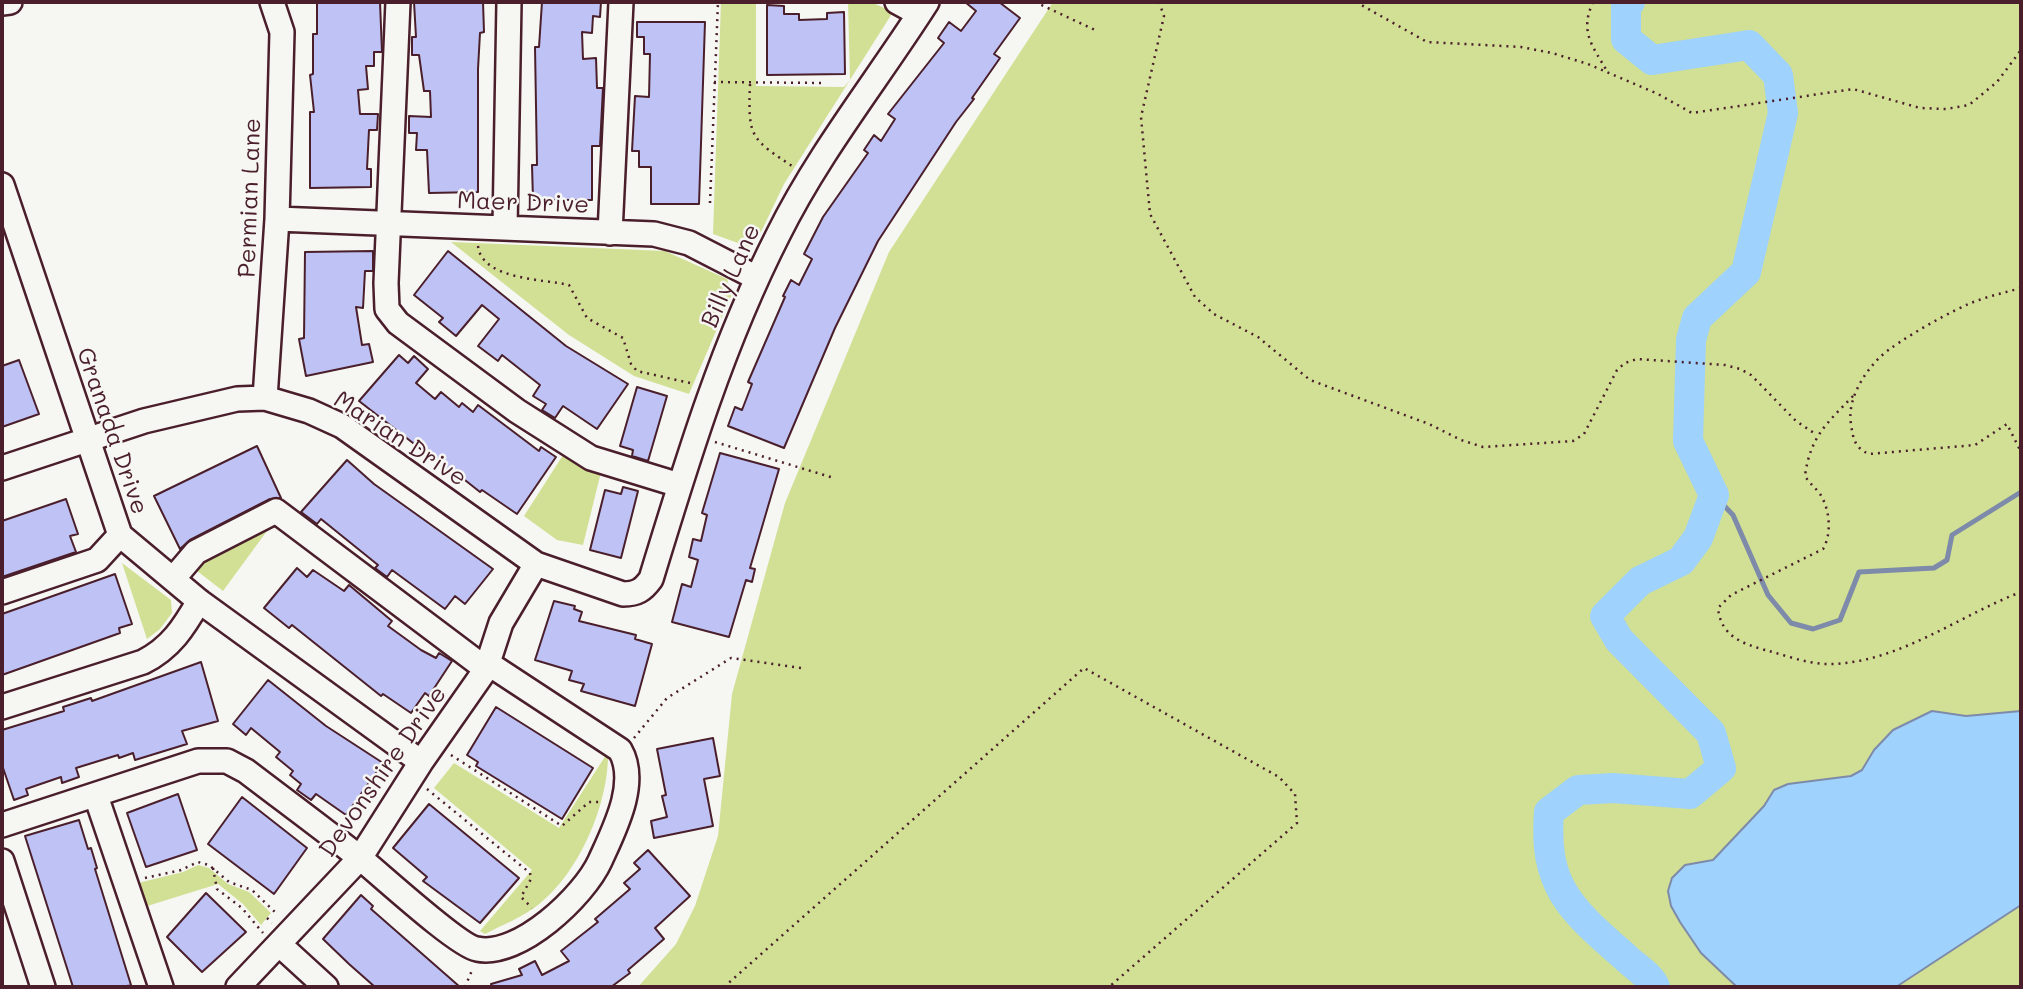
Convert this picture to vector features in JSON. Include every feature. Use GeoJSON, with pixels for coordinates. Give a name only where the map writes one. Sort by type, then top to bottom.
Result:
{"type":"FeatureCollection","features":[{"type":"Feature","properties":{"kind":"street"},"geometry":{"type":"LineString","coordinates":[[2,3],[10,2]]}},
{"type":"Feature","properties":{"kind":"street","name":"Permian Lane"},"geometry":{"type":"LineString","coordinates":[[265,398],[277,219],[282,32],[272,2]]}},
{"type":"Feature","properties":{"kind":"street"},"geometry":{"type":"LineString","coordinates":[[398,2],[387,309],[398,323],[517,411],[591,458],[679,485]]}},
{"type":"Feature","properties":{"kind":"street"},"geometry":{"type":"LineString","coordinates":[[505,228],[509,2]]}},
{"type":"Feature","properties":{"kind":"street"},"geometry":{"type":"LineString","coordinates":[[610,233],[621,2]]}},
{"type":"Feature","properties":{"kind":"street"},"geometry":{"type":"LineString","coordinates":[[897,2],[923,8]]}},
{"type":"Feature","properties":{"kind":"street","name":"Billy Lane"},"geometry":{"type":"LineString","coordinates":[[634,594],[644,589],[651,579],[711,391],[757,278],[815,169],[923,8]]}},
{"type":"Feature","properties":{"kind":"street","name":"Granada Drive"},"geometry":{"type":"LineString","coordinates":[[2,185],[120,536],[200,601],[421,762]]}},
{"type":"Feature","properties":{"kind":"street","name":"Maer Drive"},"geometry":{"type":"LineString","coordinates":[[277,219],[654,233],[689,243],[757,278]]}},
{"type":"Feature","properties":{"kind":"street","name":"Marian Drive"},"geometry":{"type":"LineString","coordinates":[[2,468],[157,418],[237,399],[265,398],[309,411],[342,426],[536,564],[623,594],[634,594]]}},
{"type":"Feature","properties":{"kind":"street"},"geometry":{"type":"LineString","coordinates":[[2,825],[198,761],[227,761],[246,771],[360,858],[467,946],[478,950],[497,950],[527,935],[557,915],[584,886],[597,867],[617,825],[625,790],[626,759],[621,750],[488,666],[276,511],[196,552],[173,579]]}},
{"type":"Feature","properties":{"kind":"street"},"geometry":{"type":"LineString","coordinates":[[2,592],[97,560],[120,536]]}},
{"type":"Feature","properties":{"kind":"street","name":"Devonshire Drive"},"geometry":{"type":"LineString","coordinates":[[238,987],[280,936],[360,858],[421,762],[488,666],[501,623],[536,564]]}},
{"type":"Feature","properties":{"kind":"street"},"geometry":{"type":"LineString","coordinates":[[2,707],[143,663],[160,654],[181,633],[200,601]]}},
{"type":"Feature","properties":{"kind":"street"},"geometry":{"type":"LineString","coordinates":[[96,796],[161,987]]}},
{"type":"Feature","properties":{"kind":"street"},"geometry":{"type":"LineString","coordinates":[[2,861],[43,987]]}},
{"type":"Feature","properties":{"kind":"street"},"geometry":{"type":"LineString","coordinates":[[280,936],[326,987]]}},
{"type":"Feature","properties":{"kind":"path"},"geometry":{"type":"LineString","coordinates":[[710,203],[718,2]]}},
{"type":"Feature","properties":{"kind":"path"},"geometry":{"type":"LineString","coordinates":[[1035,2],[1095,30]]}},
{"type":"Feature","properties":{"kind":"path"},"geometry":{"type":"LineString","coordinates":[[1159,2],[1164,16],[1141,117],[1150,214],[1195,297],[1214,314],[1258,337],[1310,380],[1483,447],[1573,441],[1584,434],[1617,370],[1625,363],[1651,359],[1726,365],[1751,375],[1796,421],[1817,435]]}},
{"type":"Feature","properties":{"kind":"path"},"geometry":{"type":"LineString","coordinates":[[1356,2],[1427,42],[1521,47],[1588,64],[1658,94],[1692,113],[1853,89],[1920,108],[1946,109],[1969,105],[1997,82],[2021,50]]}},
{"type":"Feature","properties":{"kind":"path"},"geometry":{"type":"LineString","coordinates":[[1593,2],[1586,18],[1587,34],[1608,74]]}},
{"type":"Feature","properties":{"kind":"path"},"geometry":{"type":"LineString","coordinates":[[715,82],[827,83]]}},
{"type":"Feature","properties":{"kind":"path"},"geometry":{"type":"LineString","coordinates":[[750,83],[748,124],[754,137],[797,169]]}},
{"type":"Feature","properties":{"kind":"path"},"geometry":{"type":"LineString","coordinates":[[477,241],[479,253],[502,271],[525,279],[569,285],[587,318],[623,338],[631,364],[637,371],[690,383]]}},
{"type":"Feature","properties":{"kind":"path"},"geometry":{"type":"LineString","coordinates":[[2021,288],[1979,299],[1951,311],[1881,356],[1853,396],[1817,435],[1808,454],[1805,476],[1826,503],[1828,540],[1823,549],[1735,593],[1718,608],[1723,629],[1732,638],[1755,647],[1825,664],[1854,662],[1884,654],[1987,605],[2021,592]]}},
{"type":"Feature","properties":{"kind":"path"},"geometry":{"type":"LineString","coordinates":[[1853,396],[1850,416],[1852,436],[1859,450],[1869,454],[1975,445],[2007,424],[2021,452]]}},
{"type":"Feature","properties":{"kind":"path"},"geometry":{"type":"LineString","coordinates":[[708,440],[834,478]]}},
{"type":"Feature","properties":{"kind":"path"},"geometry":{"type":"LineString","coordinates":[[724,987],[1084,668],[1279,778],[1295,794],[1297,823],[1108,987]]}},
{"type":"Feature","properties":{"kind":"path"},"geometry":{"type":"LineString","coordinates":[[448,753],[562,827],[589,802],[606,802]]}},
{"type":"Feature","properties":{"kind":"path"},"geometry":{"type":"LineString","coordinates":[[424,786],[530,873],[531,879],[521,897],[535,910]]}},
{"type":"Feature","properties":{"kind":"path"},"geometry":{"type":"LineString","coordinates":[[135,881],[181,870],[198,862],[213,868],[229,882],[252,890],[280,936]]}},
{"type":"Feature","properties":{"kind":"path"},"geometry":{"type":"LineString","coordinates":[[213,868],[217,889],[280,936]]}},
{"type":"Feature","properties":{"kind":"green space"},"geometry":{"type":"Polygon","coordinates":[[[721,2],[756,2],[756,86],[844,87],[850,80],[784,184],[761,232],[749,247],[713,234],[721,2]]]}},
{"type":"Feature","properties":{"kind":"green space"},"geometry":{"type":"Polygon","coordinates":[[[848,2],[871,2],[893,12],[850,80],[848,2]]]}},
{"type":"Feature","properties":{"kind":"green space"},"geometry":{"type":"Polygon","coordinates":[[[1053,2],[2021,2],[2021,987],[638,987],[676,944],[695,906],[718,836],[732,694],[785,503],[889,252],[1053,2]]]}},
{"type":"Feature","properties":{"kind":"green space"},"geometry":{"type":"Polygon","coordinates":[[[451,242],[665,251],[727,279],[732,294],[689,394],[634,376],[569,335],[451,242]]]}},
{"type":"Feature","properties":{"kind":"green space"},"geometry":{"type":"Polygon","coordinates":[[[565,452],[601,472],[583,545],[557,540],[524,516],[565,452]]]}},
{"type":"Feature","properties":{"kind":"green space"},"geometry":{"type":"Polygon","coordinates":[[[275,520],[223,591],[192,567],[275,520]]]}},
{"type":"Feature","properties":{"kind":"green space"},"geometry":{"type":"Polygon","coordinates":[[[122,563],[171,600],[172,613],[160,629],[147,639],[122,563]]]}},
{"type":"Feature","properties":{"kind":"green space"},"geometry":{"type":"Polygon","coordinates":[[[608,752],[607,772],[597,815],[589,836],[566,875],[553,891],[532,909],[485,934],[480,931],[532,870],[434,788],[454,763],[559,828],[608,752]]]}},
{"type":"Feature","properties":{"kind":"green space"},"geometry":{"type":"Polygon","coordinates":[[[198,865],[209,868],[228,884],[249,892],[271,913],[261,925],[243,904],[218,884],[144,907],[138,883],[183,872],[198,865]]]}},
{"type":"Feature","properties":{"kind":"water"},"geometry":{"type":"Polygon","coordinates":[[[1932,711],[1966,716],[2021,711],[2021,905],[1896,987],[1737,987],[1701,953],[1680,922],[1671,906],[1668,891],[1672,878],[1685,865],[1713,860],[1764,806],[1774,790],[1788,784],[1851,776],[1862,770],[1874,750],[1893,730],[1932,711]]]}},
{"type":"Feature","properties":{"kind":"building"},"geometry":{"type":"Polygon","coordinates":[[[317,2],[380,2],[382,52],[374,52],[374,66],[366,66],[368,89],[358,90],[360,114],[378,114],[377,130],[369,130],[367,169],[371,169],[371,187],[310,188],[310,112],[314,112],[310,75],[313,74],[313,34],[317,34],[317,2]]]}},
{"type":"Feature","properties":{"kind":"building"},"geometry":{"type":"Polygon","coordinates":[[[414,2],[483,2],[484,32],[480,33],[478,69],[478,192],[429,193],[427,150],[416,150],[417,133],[409,133],[409,116],[431,117],[430,91],[424,91],[419,55],[412,55],[412,37],[416,37],[414,2]]]}},
{"type":"Feature","properties":{"kind":"building"},"geometry":{"type":"Polygon","coordinates":[[[542,2],[601,2],[600,17],[593,16],[592,33],[582,32],[583,59],[596,58],[597,88],[603,88],[600,146],[592,146],[592,200],[533,200],[532,165],[537,165],[535,47],[539,47],[542,2]]]}},
{"type":"Feature","properties":{"kind":"building"},"geometry":{"type":"Polygon","coordinates":[[[965,2],[999,2],[1020,18],[994,54],[1000,58],[972,98],[974,99],[878,241],[835,328],[784,448],[728,426],[735,407],[742,410],[752,384],[748,382],[791,280],[799,285],[812,259],[804,254],[823,217],[868,153],[864,150],[874,135],[881,141],[895,119],[888,114],[944,43],[938,38],[949,22],[961,31],[976,11],[965,2]]]}},
{"type":"Feature","properties":{"kind":"building"},"geometry":{"type":"Polygon","coordinates":[[[767,5],[784,6],[784,14],[799,14],[799,20],[827,19],[827,13],[844,12],[845,74],[767,75],[767,5]]]}},
{"type":"Feature","properties":{"kind":"building"},"geometry":{"type":"Polygon","coordinates":[[[637,22],[705,22],[699,204],[651,204],[651,167],[639,167],[639,151],[632,151],[635,96],[649,97],[650,54],[644,54],[644,37],[637,37],[637,22]]]}},
{"type":"Feature","properties":{"kind":"building"},"geometry":{"type":"Polygon","coordinates":[[[373,251],[373,271],[365,271],[363,308],[356,307],[362,345],[369,344],[373,362],[306,376],[299,339],[304,338],[305,252],[373,251]]]}},
{"type":"Feature","properties":{"kind":"building"},"geometry":{"type":"Polygon","coordinates":[[[448,251],[566,346],[628,384],[597,429],[563,406],[555,418],[542,410],[546,404],[533,396],[540,385],[502,355],[498,361],[478,346],[499,319],[482,305],[456,336],[439,322],[443,318],[414,295],[448,251]]]}},
{"type":"Feature","properties":{"kind":"building"},"geometry":{"type":"Polygon","coordinates":[[[399,355],[408,363],[414,356],[428,369],[416,383],[435,399],[441,392],[459,407],[462,403],[473,412],[478,405],[539,451],[541,447],[556,457],[517,514],[482,490],[480,492],[451,469],[449,471],[359,401],[399,355]]]}},
{"type":"Feature","properties":{"kind":"building"},"geometry":{"type":"Polygon","coordinates":[[[19,360],[39,414],[2,427],[2,366],[19,360]]]}},
{"type":"Feature","properties":{"kind":"building"},"geometry":{"type":"Polygon","coordinates":[[[637,387],[667,396],[648,461],[632,456],[633,450],[620,446],[637,387]]]}},
{"type":"Feature","properties":{"kind":"building"},"geometry":{"type":"Polygon","coordinates":[[[257,446],[281,498],[270,499],[190,540],[180,549],[154,496],[257,446]]]}},
{"type":"Feature","properties":{"kind":"building"},"geometry":{"type":"Polygon","coordinates":[[[720,453],[779,469],[750,568],[755,569],[752,582],[746,580],[729,637],[672,622],[682,584],[691,587],[698,560],[689,557],[693,539],[701,541],[707,515],[702,513],[720,453]]]}},
{"type":"Feature","properties":{"kind":"building"},"geometry":{"type":"Polygon","coordinates":[[[347,460],[374,484],[493,569],[465,604],[455,596],[445,609],[392,570],[387,577],[375,568],[378,565],[321,519],[317,524],[301,512],[347,460]]]}},
{"type":"Feature","properties":{"kind":"building"},"geometry":{"type":"Polygon","coordinates":[[[623,487],[638,491],[621,558],[590,550],[605,490],[621,494],[623,487]]]}},
{"type":"Feature","properties":{"kind":"building"},"geometry":{"type":"Polygon","coordinates":[[[66,499],[78,534],[70,536],[76,552],[2,577],[2,521],[66,499]]]}},
{"type":"Feature","properties":{"kind":"building"},"geometry":{"type":"Polygon","coordinates":[[[297,568],[307,577],[313,570],[344,591],[349,585],[392,621],[388,626],[421,650],[436,658],[439,653],[452,661],[429,696],[425,693],[411,713],[383,694],[381,696],[292,625],[289,628],[264,608],[297,568]]]}},
{"type":"Feature","properties":{"kind":"building"},"geometry":{"type":"Polygon","coordinates":[[[115,574],[132,624],[119,628],[120,633],[2,675],[2,614],[115,574]]]}},
{"type":"Feature","properties":{"kind":"building"},"geometry":{"type":"Polygon","coordinates":[[[554,601],[575,606],[574,609],[582,612],[579,621],[636,635],[635,639],[652,644],[635,706],[581,691],[584,684],[569,680],[572,671],[535,660],[554,601]]]}},
{"type":"Feature","properties":{"kind":"building"},"geometry":{"type":"Polygon","coordinates":[[[201,662],[218,721],[182,731],[187,744],[135,760],[133,753],[119,758],[118,755],[76,768],[79,777],[62,783],[61,777],[26,789],[28,795],[14,800],[2,765],[2,730],[201,662]]]}},
{"type":"Feature","properties":{"kind":"building"},"geometry":{"type":"Polygon","coordinates":[[[268,680],[326,726],[383,763],[346,815],[316,794],[311,800],[297,790],[301,784],[290,775],[293,771],[276,757],[280,752],[251,728],[246,735],[233,724],[268,680]]]}},
{"type":"Feature","properties":{"kind":"building"},"geometry":{"type":"Polygon","coordinates":[[[496,707],[593,768],[562,819],[476,766],[478,762],[467,755],[496,707]]]}},
{"type":"Feature","properties":{"kind":"building"},"geometry":{"type":"Polygon","coordinates":[[[713,738],[720,776],[704,779],[713,826],[654,838],[651,821],[667,817],[662,796],[666,795],[657,749],[713,738]]]}},
{"type":"Feature","properties":{"kind":"building"},"geometry":{"type":"Polygon","coordinates":[[[178,794],[197,850],[146,867],[127,813],[178,794]]]}},
{"type":"Feature","properties":{"kind":"building"},"geometry":{"type":"Polygon","coordinates":[[[242,797],[307,848],[274,894],[208,844],[242,797]]]}},
{"type":"Feature","properties":{"kind":"building"},"geometry":{"type":"Polygon","coordinates":[[[429,804],[519,878],[480,923],[423,881],[427,877],[393,848],[429,804]]]}},
{"type":"Feature","properties":{"kind":"building"},"geometry":{"type":"Polygon","coordinates":[[[79,820],[88,849],[91,848],[131,985],[73,987],[25,836],[79,820]]]}},
{"type":"Feature","properties":{"kind":"building"},"geometry":{"type":"Polygon","coordinates":[[[648,850],[690,896],[655,928],[664,939],[628,970],[630,973],[611,987],[492,987],[491,984],[522,975],[519,969],[535,961],[542,975],[569,961],[561,951],[598,922],[595,919],[630,889],[624,883],[640,869],[634,863],[648,850]]]}},
{"type":"Feature","properties":{"kind":"building"},"geometry":{"type":"Polygon","coordinates":[[[206,893],[246,932],[202,972],[167,937],[206,893]]]}},
{"type":"Feature","properties":{"kind":"building"},"geometry":{"type":"Polygon","coordinates":[[[361,895],[373,906],[371,909],[460,987],[375,987],[349,964],[323,939],[361,895]]]}},
{"type":"Feature","properties":{"kind":"waterway"},"geometry":{"type":"LineString","coordinates":[[1630,2],[1626,5],[1626,39],[1652,60],[1749,45],[1778,75],[1783,113],[1746,272],[1697,318],[1691,340],[1688,441],[1714,495],[1698,538],[1681,561],[1640,581],[1605,616],[1619,640],[1711,733],[1721,768],[1690,794],[1613,788],[1578,790],[1549,812],[1551,860],[1556,879],[1565,895],[1576,911],[1646,975],[1655,987]]}},
{"type":"Feature","properties":{"kind":"waterway"},"geometry":{"type":"LineString","coordinates":[[1714,495],[1733,515],[1768,595],[1791,623],[1813,629],[1840,620],[1859,572],[1934,568],[1947,560],[1952,535],[2021,492]]}}]}
